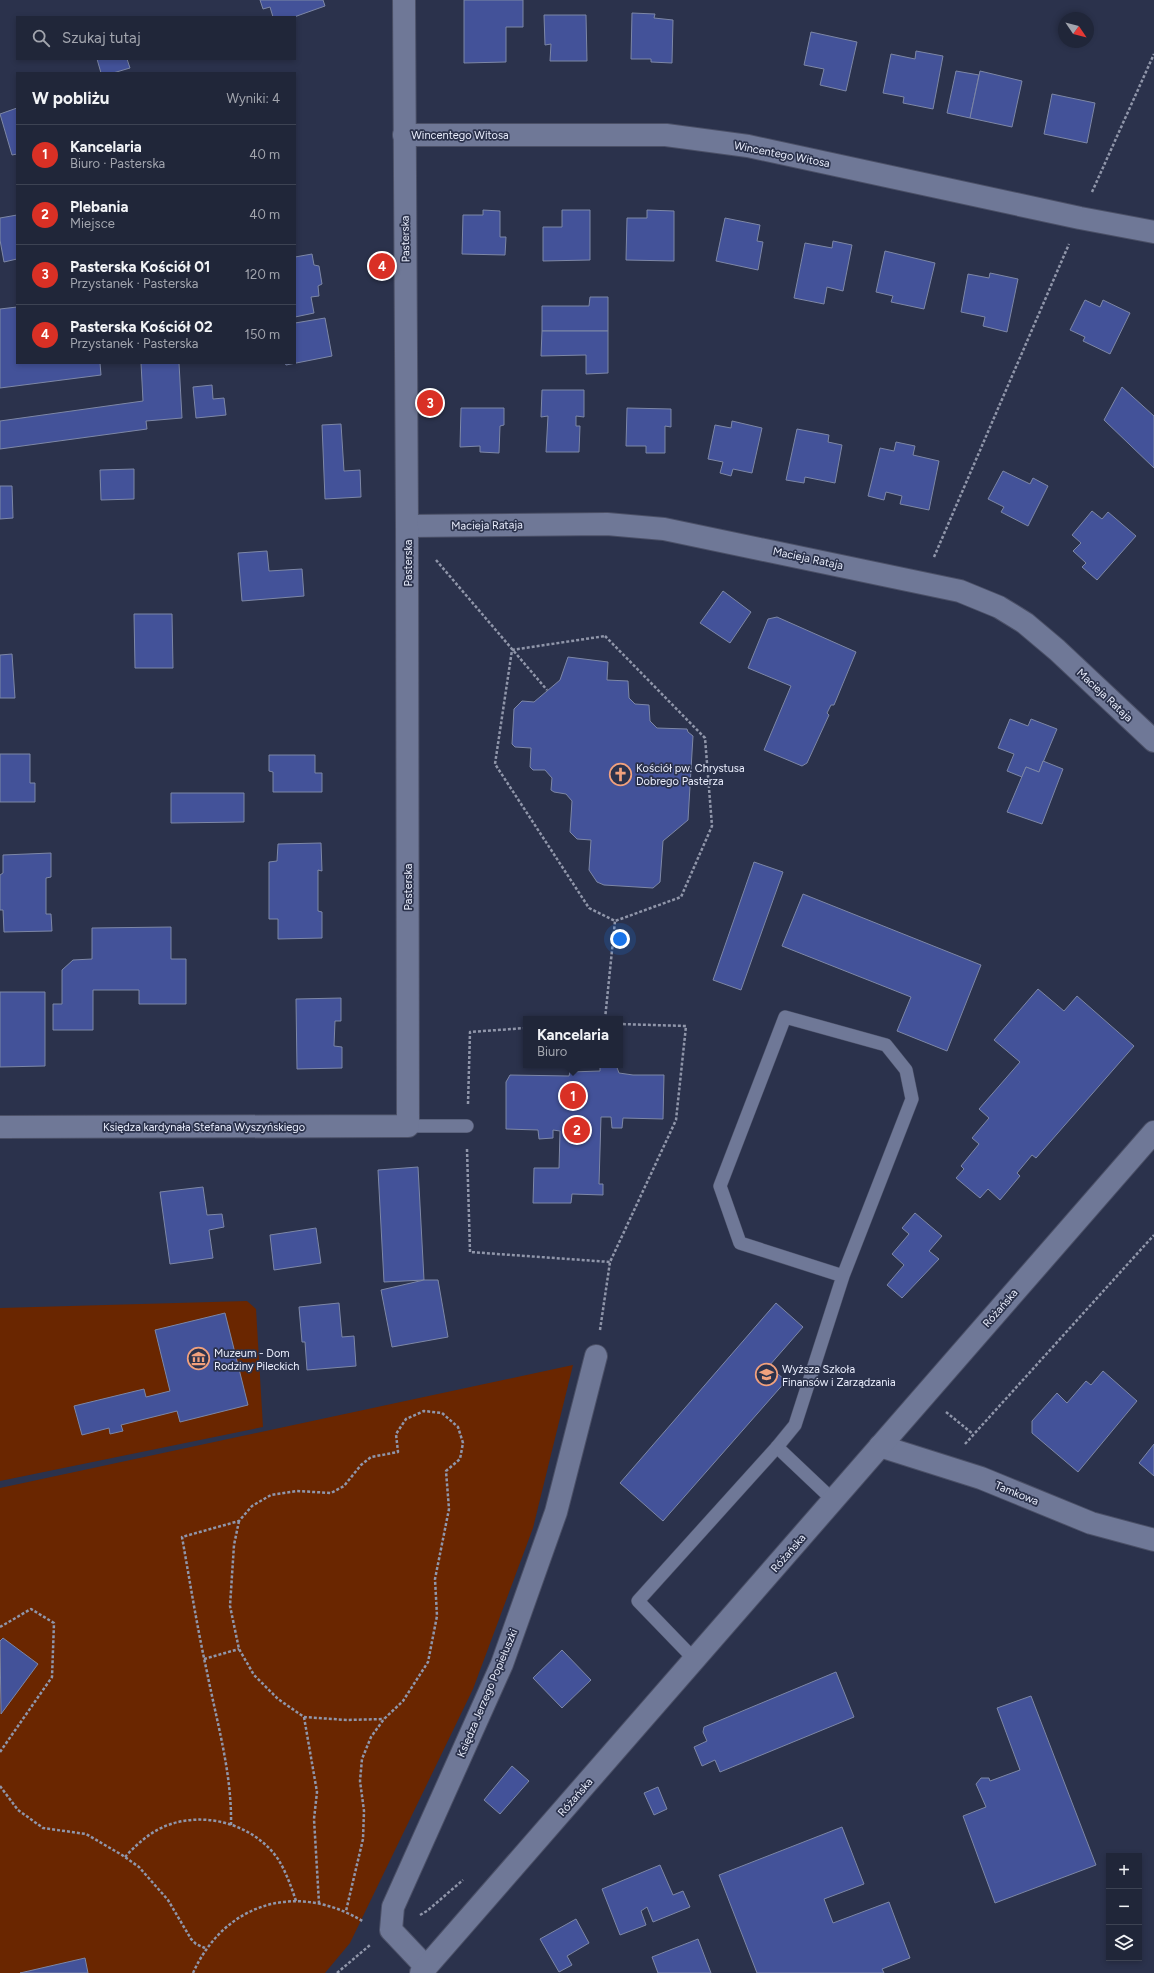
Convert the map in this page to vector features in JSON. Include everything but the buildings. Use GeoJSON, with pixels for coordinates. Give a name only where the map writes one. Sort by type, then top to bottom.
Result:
{"type":"FeatureCollection","features":[{"type":"Feature","properties":{"kind":"street","name":"Pasterska"},"geometry":{"type":"LineString","coordinates":[[404,0],[408,526],[408,1126]]}},
{"type":"Feature","properties":{"kind":"street","name":"Wincentego Witosa"},"geometry":{"type":"LineString","coordinates":[[404,135],[666,135],[748,146],[1080,218],[1154,232]]}},
{"type":"Feature","properties":{"kind":"street","name":"Macieja Rataja"},"geometry":{"type":"LineString","coordinates":[[408,526],[607,524],[664,529],[924,582],[960,591],[998,607],[1025,623],[1057,650],[1154,741]]}},
{"type":"Feature","properties":{"kind":"street","name":"Księdza kardynała Stefana Wyszyńskiego"},"geometry":{"type":"LineString","coordinates":[[0,1127],[408,1126]]}},
{"type":"Feature","properties":{"kind":"street","name":"Różańska"},"geometry":{"type":"LineString","coordinates":[[424,1970],[1154,1132]]}},
{"type":"Feature","properties":{"kind":"street","name":"Księdza Jerzego Popiełuszki"},"geometry":{"type":"LineString","coordinates":[[424,1970],[392,1930],[393,1907],[502,1664],[556,1512],[596,1356]]}},
{"type":"Feature","properties":{"kind":"street","name":"Tamkowa"},"geometry":{"type":"LineString","coordinates":[[880,1446],[981,1478],[1091,1523],[1154,1540]]}},
{"type":"Feature","properties":{"kind":"lane"},"geometry":{"type":"LineString","coordinates":[[695,1660],[638,1601],[777,1447],[795,1425],[843,1276],[912,1099],[906,1070],[886,1045],[785,1017],[720,1186],[740,1244],[843,1276]]}},
{"type":"Feature","properties":{"kind":"lane"},"geometry":{"type":"LineString","coordinates":[[408,1126],[467,1126]]}},
{"type":"Feature","properties":{"kind":"lane"},"geometry":{"type":"LineString","coordinates":[[777,1447],[833,1500]]}},
{"type":"Feature","properties":{"kind":"path"},"geometry":{"type":"LineString","coordinates":[[924,582],[1080,218],[1154,54]]}},
{"type":"Feature","properties":{"kind":"path"},"geometry":{"type":"LineString","coordinates":[[408,526],[547,690]]}},
{"type":"Feature","properties":{"kind":"path"},"geometry":{"type":"LineString","coordinates":[[605,636],[705,738],[712,826],[681,897],[616,921],[589,908],[495,764],[512,650],[605,636]]}},
{"type":"Feature","properties":{"kind":"path"},"geometry":{"type":"LineString","coordinates":[[606,1016],[616,921]]}},
{"type":"Feature","properties":{"kind":"path"},"geometry":{"type":"LineString","coordinates":[[596,1356],[610,1262],[676,1120],[686,1026],[623,1024]]}},
{"type":"Feature","properties":{"kind":"path"},"geometry":{"type":"LineString","coordinates":[[523,1028],[470,1032],[467,1126],[470,1252],[610,1262]]}},
{"type":"Feature","properties":{"kind":"path"},"geometry":{"type":"LineString","coordinates":[[963,1446],[1154,1235]]}},
{"type":"Feature","properties":{"kind":"path"},"geometry":{"type":"LineString","coordinates":[[346,1911],[363,1839],[364,1811],[360,1782],[362,1759],[371,1737],[384,1719],[403,1701],[428,1662],[437,1616],[435,1578],[449,1509],[446,1471],[460,1459],[463,1443],[458,1427],[442,1413],[424,1411],[406,1419],[396,1434],[398,1452],[371,1457],[361,1465],[344,1486],[332,1493],[297,1492],[271,1495],[252,1506],[239,1521],[234,1545],[230,1606],[239,1649],[254,1675],[278,1699],[304,1717],[347,1720],[384,1719]]}},
{"type":"Feature","properties":{"kind":"path"},"geometry":{"type":"LineString","coordinates":[[231,1825],[229,1776],[204,1659],[182,1537],[239,1521]]}},
{"type":"Feature","properties":{"kind":"path"},"geometry":{"type":"LineString","coordinates":[[0,1627],[31,1609],[54,1624],[52,1677],[0,1752]]}},
{"type":"Feature","properties":{"kind":"path"},"geometry":{"type":"LineString","coordinates":[[204,1659],[239,1649]]}},
{"type":"Feature","properties":{"kind":"path"},"geometry":{"type":"LineString","coordinates":[[304,1717],[317,1792],[314,1819],[319,1902]]}},
{"type":"Feature","properties":{"kind":"path"},"geometry":{"type":"LineString","coordinates":[[0,1786],[18,1810],[43,1828],[86,1834],[125,1857],[138,1867],[160,1889],[177,1914],[191,1939],[196,1944],[205,1948]]}},
{"type":"Feature","properties":{"kind":"path"},"geometry":{"type":"LineString","coordinates":[[125,1857],[144,1838],[163,1827],[183,1821],[204,1820],[231,1825],[245,1830],[262,1842],[277,1858],[288,1876],[296,1901]]}},
{"type":"Feature","properties":{"kind":"path"},"geometry":{"type":"LineString","coordinates":[[192,1973],[205,1948],[215,1936],[233,1921],[254,1909],[276,1902],[319,1902],[346,1911],[366,1923]]}},
{"type":"Feature","properties":{"kind":"shaded area"},"geometry":{"type":"Polygon","coordinates":[[[247,1301],[256,1309],[263,1427],[0,1481],[0,1308],[247,1301]]]}},
{"type":"Feature","properties":{"kind":"shaded area"},"geometry":{"type":"Polygon","coordinates":[[[573,1365],[533,1528],[473,1689],[350,1943],[325,1973],[0,1973],[0,1488],[573,1365]]]}},
{"type":"Feature","properties":{"kind":"place","name":"Pasterska Kościół 02"},"geometry":{"type":"Point","coordinates":[382,266]}},
{"type":"Feature","properties":{"kind":"place","name":"Pasterska Kościół 01"},"geometry":{"type":"Point","coordinates":[430,403]}},
{"type":"Feature","properties":{"kind":"place","name":"Kościół pw. Chrystusa Dobrego Pasterza"},"geometry":{"type":"Point","coordinates":[620,774]}},
{"type":"Feature","properties":{"kind":"place","name":"Kancelaria"},"geometry":{"type":"Point","coordinates":[573,1096]}},
{"type":"Feature","properties":{"kind":"place","name":"Plebania"},"geometry":{"type":"Point","coordinates":[577,1130]}},
{"type":"Feature","properties":{"kind":"place","name":"Muzeum - Dom Rodziny Pileckich"},"geometry":{"type":"Point","coordinates":[199,1359]}},
{"type":"Feature","properties":{"kind":"place","name":"Wyższa Szkoła Finansów i Zarządzania"},"geometry":{"type":"Point","coordinates":[766,1375]}}]}
